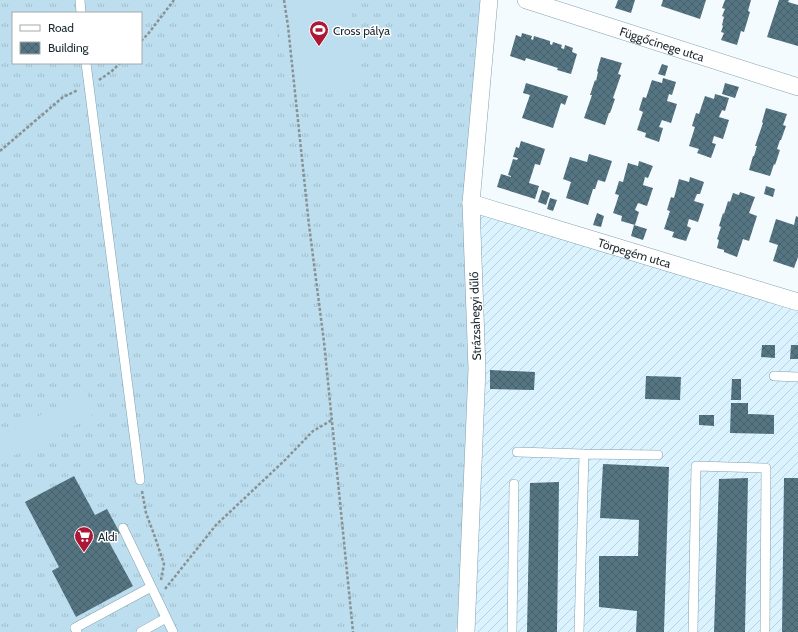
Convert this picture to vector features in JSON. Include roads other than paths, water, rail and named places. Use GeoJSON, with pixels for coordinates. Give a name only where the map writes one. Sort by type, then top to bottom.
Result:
{"type":"FeatureCollection","features":[{"type":"Feature","properties":{"kind":"street","name":"Strázsahegyi dűlő"},"geometry":{"type":"LineString","coordinates":[[466,632],[477,369],[471,203],[489,0]]}},
{"type":"Feature","properties":{"kind":"street","name":"Függőcinege utca"},"geometry":{"type":"LineString","coordinates":[[526,0],[798,87]]}},
{"type":"Feature","properties":{"kind":"street","name":"Törpegém utca"},"geometry":{"type":"LineString","coordinates":[[471,203],[798,302]]}},
{"type":"Feature","properties":{"kind":"lane"},"geometry":{"type":"LineString","coordinates":[[80,0],[81,12]]}},
{"type":"Feature","properties":{"kind":"lane"},"geometry":{"type":"LineString","coordinates":[[86,64],[140,480]]}},
{"type":"Feature","properties":{"kind":"lane"},"geometry":{"type":"LineString","coordinates":[[774,376],[798,377]]}},
{"type":"Feature","properties":{"kind":"lane"},"geometry":{"type":"LineString","coordinates":[[517,452],[658,456]]}},
{"type":"Feature","properties":{"kind":"lane"},"geometry":{"type":"LineString","coordinates":[[580,632],[584,454]]}},
{"type":"Feature","properties":{"kind":"lane"},"geometry":{"type":"LineString","coordinates":[[693,632],[696,466],[766,468],[765,632]]}},
{"type":"Feature","properties":{"kind":"lane"},"geometry":{"type":"LineString","coordinates":[[512,632],[514,484]]}},
{"type":"Feature","properties":{"kind":"lane"},"geometry":{"type":"LineString","coordinates":[[123,528],[173,632]]}},
{"type":"Feature","properties":{"kind":"lane"},"geometry":{"type":"LineString","coordinates":[[77,632],[75,628],[151,587]]}},
{"type":"Feature","properties":{"kind":"lane"},"geometry":{"type":"LineString","coordinates":[[140,632],[166,618]]}},
{"type":"Feature","properties":{"kind":"place","name":"Cross pálya"},"geometry":{"type":"Point","coordinates":[319,47]}},
{"type":"Feature","properties":{"kind":"place","name":"Aldi"},"geometry":{"type":"Point","coordinates":[84,553]}}]}
